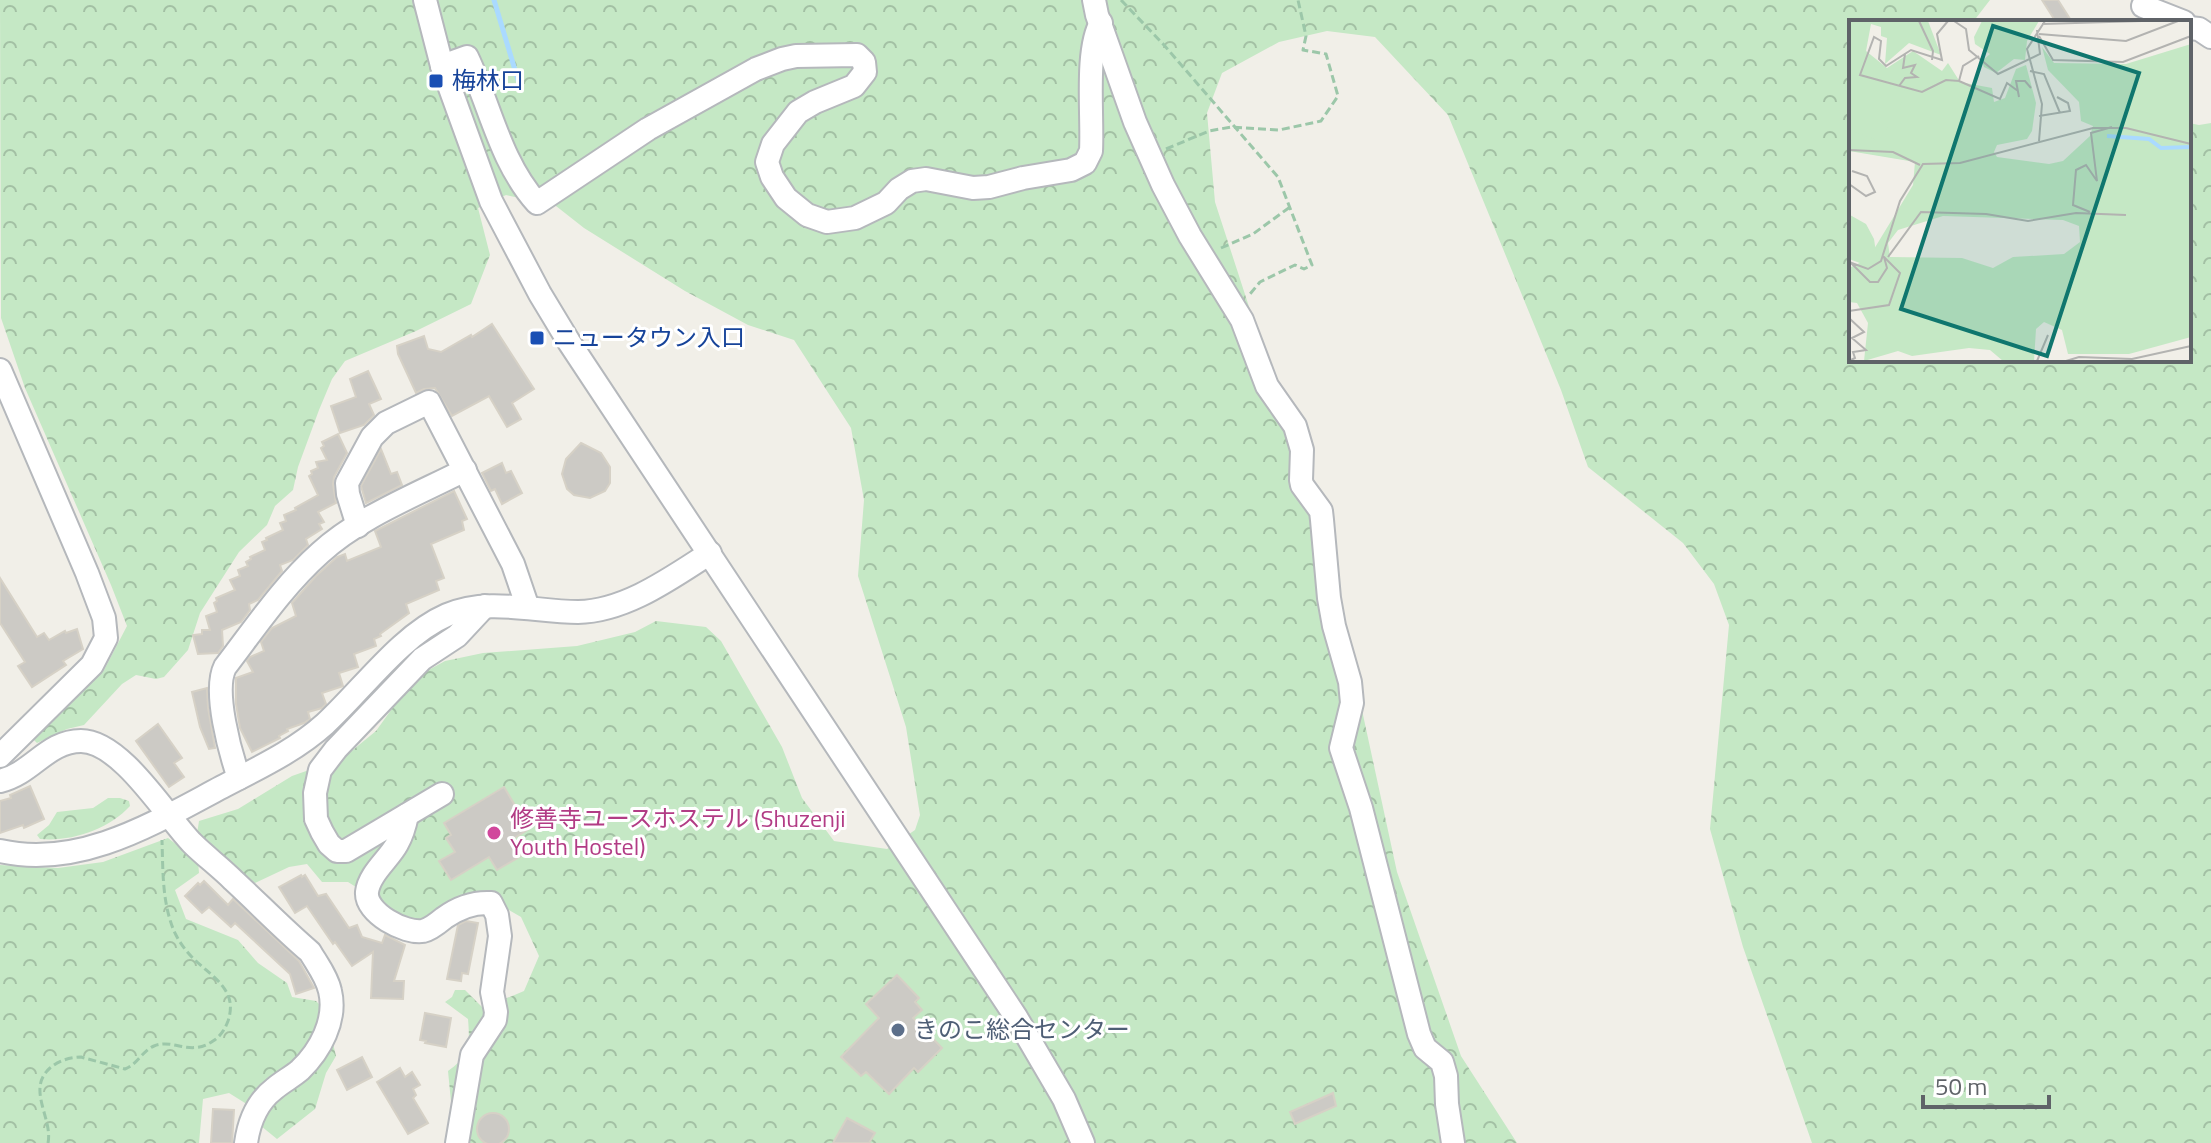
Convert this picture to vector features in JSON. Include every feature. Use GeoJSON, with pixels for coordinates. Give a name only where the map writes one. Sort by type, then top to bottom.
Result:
{"type":"FeatureCollection","features":[{"type":"Feature","properties":{"kind":"street"},"geometry":{"type":"LineString","coordinates":[[425,0],[442,66],[491,201],[512,243],[569,342],[1016,1017],[1064,1099],[1083,1143]]}},
{"type":"Feature","properties":{"kind":"street"},"geometry":{"type":"LineString","coordinates":[[1094,0],[1135,122],[1150,156],[1183,223],[1242,320],[1267,386],[1298,434],[1302,450],[1302,485],[1321,511],[1329,598],[1351,693],[1352,703],[1341,748],[1343,760],[1361,808],[1419,1034],[1425,1048],[1442,1062],[1453,1143]]}},
{"type":"Feature","properties":{"kind":"street"},"geometry":{"type":"LineString","coordinates":[[2143,6],[2175,20]]}},
{"type":"Feature","properties":{"kind":"street"},"geometry":{"type":"LineString","coordinates":[[442,66],[467,57],[512,168],[524,190],[537,203],[648,129],[756,69],[796,56],[857,55],[864,62],[865,72],[854,86],[798,112],[773,144],[767,162],[772,177],[786,198],[807,215],[827,222],[855,218],[886,203],[912,181],[926,179],[973,188],[989,187],[1071,170],[1085,163],[1091,151],[1095,33],[1101,23]]}},
{"type":"Feature","properties":{"kind":"street"},"geometry":{"type":"LineString","coordinates":[[0,370],[87,573],[104,618],[106,638],[92,665],[0,756]]}},
{"type":"Feature","properties":{"kind":"street"},"geometry":{"type":"LineString","coordinates":[[358,526],[348,494],[347,483],[351,474],[377,431],[429,402],[513,564],[528,608]]}},
{"type":"Feature","properties":{"kind":"street"},"geometry":{"type":"LineString","coordinates":[[239,778],[220,685],[220,676],[225,667],[275,601],[321,552],[358,526],[465,470]]}},
{"type":"Feature","properties":{"kind":"street"},"geometry":{"type":"LineString","coordinates":[[0,851],[41,855],[88,848],[130,834],[170,815],[307,740],[410,638],[443,617],[463,609],[485,606],[580,612],[605,608],[625,602],[669,579],[710,553]]}},
{"type":"Feature","properties":{"kind":"street"},"geometry":{"type":"LineString","coordinates":[[442,794],[346,851],[337,851],[329,844],[316,819],[315,793],[320,770],[336,749],[422,659],[457,636],[485,606]]}},
{"type":"Feature","properties":{"kind":"street"},"geometry":{"type":"LineString","coordinates":[[0,781],[25,771],[55,746],[81,741],[93,743],[120,761],[144,784],[192,842],[310,952],[330,992],[331,1011],[325,1037],[298,1072],[262,1100],[248,1129],[246,1143]]}},
{"type":"Feature","properties":{"kind":"street"},"geometry":{"type":"LineString","coordinates":[[407,815],[396,847],[371,881],[367,892],[376,914],[409,930],[421,931],[458,909],[471,904],[491,903],[499,923],[492,992],[495,1020],[472,1055],[457,1143]]}},
{"type":"Feature","properties":{"kind":"path"},"geometry":{"type":"LineString","coordinates":[[1121,0],[1278,177],[1312,265],[1304,269],[1295,265],[1260,282],[1236,310]]}},
{"type":"Feature","properties":{"kind":"path"},"geometry":{"type":"LineString","coordinates":[[1150,156],[1209,131],[1235,127],[1279,130],[1321,121],[1338,96],[1326,54],[1303,50],[1306,36],[1298,0]]}},
{"type":"Feature","properties":{"kind":"path"},"geometry":{"type":"LineString","coordinates":[[1202,256],[1253,234],[1290,207]]}},
{"type":"Feature","properties":{"kind":"path"},"geometry":{"type":"LineString","coordinates":[[48,1143],[50,1130],[39,1091],[40,1081],[54,1064],[81,1057],[125,1069],[156,1045],[196,1049],[212,1042],[225,1028],[231,1011],[223,986],[186,951],[169,914],[163,886],[162,827],[170,815]]}},
{"type":"Feature","properties":{"kind":"green space"},"geometry":{"type":"Polygon","coordinates":[[[0,0],[1990,0],[1975,20],[1849,20],[1849,362],[2191,362],[2191,123],[2211,123],[2211,1143],[1812,1143],[1743,947],[1710,829],[1729,625],[1714,584],[1683,543],[1588,467],[1561,390],[1448,115],[1375,37],[1327,31],[1279,42],[1222,73],[1207,113],[1215,202],[1290,433],[1360,701],[1397,872],[1461,1056],[1517,1143],[447,1143],[452,1112],[448,1071],[465,1054],[469,1035],[468,1019],[445,1002],[455,990],[465,990],[483,1008],[524,991],[539,956],[521,917],[481,894],[418,927],[389,915],[375,899],[348,882],[322,882],[307,864],[289,867],[255,883],[224,860],[197,834],[199,821],[238,809],[292,776],[343,758],[376,731],[414,678],[445,661],[483,653],[577,646],[635,632],[656,621],[706,627],[721,641],[782,747],[802,798],[834,841],[887,849],[915,830],[920,815],[906,727],[858,576],[864,500],[851,428],[794,340],[748,325],[685,291],[584,228],[556,206],[506,195],[478,208],[490,255],[471,304],[345,361],[332,379],[298,467],[293,490],[275,506],[267,525],[239,552],[200,613],[188,650],[164,677],[156,679],[136,675],[122,684],[84,725],[37,743],[34,740],[104,670],[127,626],[25,388],[1,318],[0,0]]]}},
{"type":"Feature","properties":{"kind":"green space"},"geometry":{"type":"Polygon","coordinates":[[[108,798],[129,801],[130,806],[112,821],[77,836],[40,839],[37,835],[49,825],[57,812],[93,808],[108,798]]]}},
{"type":"Feature","properties":{"kind":"green space"},"geometry":{"type":"Polygon","coordinates":[[[168,838],[198,861],[199,873],[175,890],[186,919],[238,940],[258,963],[287,983],[292,997],[316,1001],[325,1010],[336,1056],[326,1073],[315,1109],[277,1139],[261,1126],[245,1103],[229,1093],[203,1099],[199,1143],[0,1143],[0,865],[58,868],[103,862],[168,838]]]}},
{"type":"Feature","properties":{"kind":"building"},"geometry":{"type":"Polygon","coordinates":[[[2042,0],[2058,0],[2071,20],[2055,20],[2042,0]]]}},
{"type":"Feature","properties":{"kind":"building"},"geometry":{"type":"Polygon","coordinates":[[[492,324],[534,389],[512,403],[521,419],[507,427],[489,396],[452,416],[435,388],[416,393],[398,354],[397,346],[424,336],[428,349],[441,352],[492,324]]]}},
{"type":"Feature","properties":{"kind":"building"},"geometry":{"type":"Polygon","coordinates":[[[368,371],[381,399],[369,404],[374,415],[364,425],[340,433],[331,406],[356,397],[350,379],[368,371]]]}},
{"type":"Feature","properties":{"kind":"building"},"geometry":{"type":"Polygon","coordinates":[[[338,434],[347,453],[334,477],[336,503],[318,512],[324,522],[319,524],[322,529],[306,539],[308,545],[293,560],[280,565],[282,571],[258,600],[249,604],[250,610],[241,622],[222,630],[223,646],[218,653],[198,654],[193,635],[210,630],[206,616],[217,612],[216,598],[235,590],[230,580],[240,576],[238,570],[248,566],[246,562],[250,557],[265,550],[262,542],[266,538],[283,530],[280,523],[286,521],[284,515],[318,495],[309,476],[311,471],[318,468],[316,462],[327,460],[321,448],[324,446],[322,442],[338,434]]]}},
{"type":"Feature","properties":{"kind":"building"},"geometry":{"type":"Polygon","coordinates":[[[581,443],[601,453],[610,467],[610,483],[605,491],[590,498],[574,495],[567,489],[562,474],[566,459],[581,443]]]}},
{"type":"Feature","properties":{"kind":"building"},"geometry":{"type":"Polygon","coordinates":[[[381,449],[391,474],[397,472],[402,485],[366,503],[361,486],[381,449]]]}},
{"type":"Feature","properties":{"kind":"building"},"geometry":{"type":"Polygon","coordinates":[[[502,463],[506,473],[511,471],[522,493],[502,504],[482,473],[502,463]]]}},
{"type":"Feature","properties":{"kind":"building"},"geometry":{"type":"Polygon","coordinates":[[[454,491],[467,519],[462,521],[464,530],[431,544],[444,578],[436,581],[439,590],[406,604],[409,613],[374,639],[376,646],[354,654],[358,667],[339,673],[343,686],[322,693],[326,704],[308,712],[310,719],[287,729],[280,738],[252,752],[240,728],[236,678],[253,672],[247,661],[264,651],[261,642],[272,628],[296,616],[292,603],[337,557],[345,554],[347,561],[381,547],[375,531],[454,491]]]}},
{"type":"Feature","properties":{"kind":"building"},"geometry":{"type":"Polygon","coordinates":[[[0,578],[37,637],[44,633],[49,640],[65,631],[77,629],[83,649],[63,661],[66,665],[32,687],[18,666],[25,662],[0,623],[0,578]]]}},
{"type":"Feature","properties":{"kind":"building"},"geometry":{"type":"Polygon","coordinates":[[[207,688],[215,748],[209,749],[192,692],[207,688]]]}},
{"type":"Feature","properties":{"kind":"building"},"geometry":{"type":"Polygon","coordinates":[[[158,724],[182,758],[174,763],[184,777],[169,787],[136,741],[158,724]]]}},
{"type":"Feature","properties":{"kind":"building"},"geometry":{"type":"Polygon","coordinates":[[[30,786],[44,819],[24,828],[23,825],[0,833],[0,801],[30,786]]]}},
{"type":"Feature","properties":{"kind":"building"},"geometry":{"type":"Polygon","coordinates":[[[504,787],[529,829],[511,840],[521,856],[497,870],[489,857],[451,880],[439,861],[455,852],[446,838],[451,835],[444,823],[504,787]]]}},
{"type":"Feature","properties":{"kind":"building"},"geometry":{"type":"Polygon","coordinates":[[[305,875],[318,896],[326,894],[349,928],[357,925],[362,937],[382,943],[385,935],[405,945],[394,981],[404,981],[403,999],[371,998],[373,952],[352,966],[307,906],[295,913],[279,887],[305,875]]]}},
{"type":"Feature","properties":{"kind":"building"},"geometry":{"type":"Polygon","coordinates":[[[204,881],[228,905],[233,899],[299,961],[314,988],[296,994],[290,974],[235,923],[231,927],[209,907],[202,913],[185,896],[204,881]]]}},
{"type":"Feature","properties":{"kind":"building"},"geometry":{"type":"Polygon","coordinates":[[[466,921],[478,923],[468,974],[462,973],[461,981],[447,979],[458,925],[466,921]]]}},
{"type":"Feature","properties":{"kind":"building"},"geometry":{"type":"Polygon","coordinates":[[[897,975],[919,998],[915,1002],[922,1010],[913,1018],[942,1048],[918,1072],[914,1068],[889,1094],[866,1072],[861,1076],[841,1057],[879,1018],[866,1004],[897,975]]]}},
{"type":"Feature","properties":{"kind":"building"},"geometry":{"type":"Polygon","coordinates":[[[425,1013],[451,1018],[446,1047],[420,1040],[425,1013]]]}},
{"type":"Feature","properties":{"kind":"building"},"geometry":{"type":"Polygon","coordinates":[[[362,1057],[372,1077],[347,1090],[337,1070],[362,1057]]]}},
{"type":"Feature","properties":{"kind":"building"},"geometry":{"type":"Polygon","coordinates":[[[400,1068],[405,1077],[412,1072],[420,1085],[413,1089],[416,1095],[413,1098],[428,1123],[408,1134],[377,1082],[400,1068]]]}},
{"type":"Feature","properties":{"kind":"building"},"geometry":{"type":"Polygon","coordinates":[[[1333,1093],[1336,1106],[1295,1124],[1290,1112],[1333,1093]]]}},
{"type":"Feature","properties":{"kind":"building"},"geometry":{"type":"Polygon","coordinates":[[[213,1109],[234,1110],[232,1143],[211,1143],[213,1109]]]}},
{"type":"Feature","properties":{"kind":"building"},"geometry":{"type":"Polygon","coordinates":[[[487,1114],[499,1114],[508,1123],[508,1135],[499,1144],[487,1144],[478,1135],[478,1123],[487,1114]]]}},
{"type":"Feature","properties":{"kind":"building"},"geometry":{"type":"Polygon","coordinates":[[[847,1118],[875,1133],[869,1143],[833,1143],[847,1118]]]}},
{"type":"Feature","properties":{"kind":"waterway"},"geometry":{"type":"LineString","coordinates":[[494,0],[518,80]]}},
{"type":"Feature","properties":{"kind":"place","name":"梅林口"},"geometry":{"type":"Point","coordinates":[436,81]}},
{"type":"Feature","properties":{"kind":"place","name":"ニュータウン入口"},"geometry":{"type":"Point","coordinates":[537,338]}},
{"type":"Feature","properties":{"kind":"place","name":"修善寺ユースホステル (Shuzenji Youth Hostel)"},"geometry":{"type":"Point","coordinates":[494,833]}},
{"type":"Feature","properties":{"kind":"place","name":"きのこ総合センター"},"geometry":{"type":"Point","coordinates":[898,1030]}}]}
